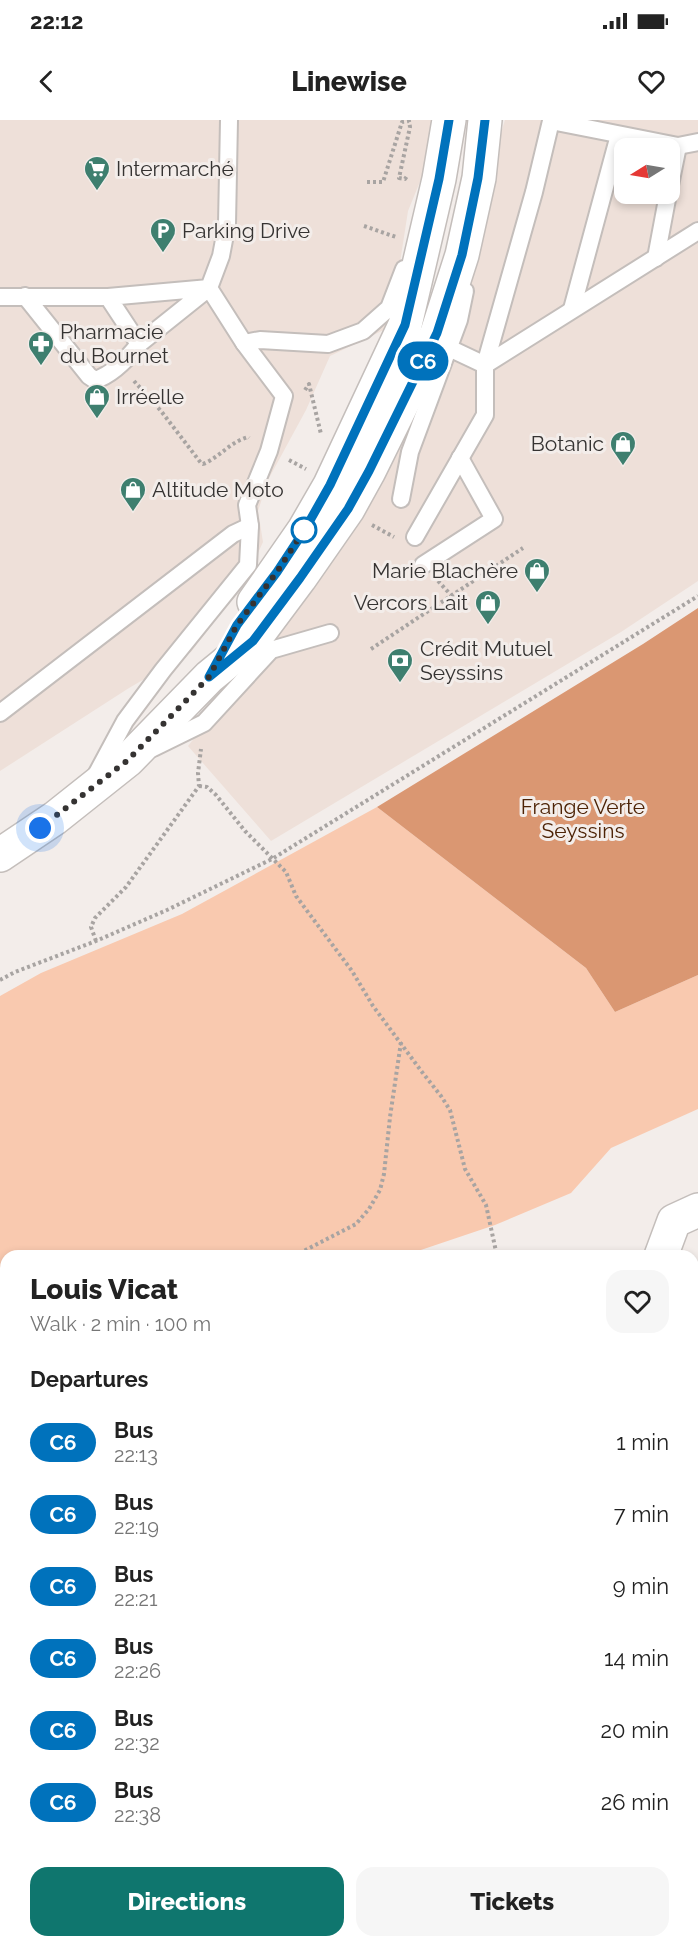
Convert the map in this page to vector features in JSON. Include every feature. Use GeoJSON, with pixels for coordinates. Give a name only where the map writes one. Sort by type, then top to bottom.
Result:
{"type":"FeatureCollection","features":[{"type":"Feature","properties":{"kind":"main road"},"geometry":{"type":"LineString","coordinates":[[209,677],[237,625],[277,572],[330,485],[405,325],[439,179],[449,120]]}},
{"type":"Feature","properties":{"kind":"main road"},"geometry":{"type":"LineString","coordinates":[[0,855],[55,818],[128,760],[209,677],[253,641],[348,509],[437,333],[462,255],[478,178],[485,120]]}},
{"type":"Feature","properties":{"kind":"main road"},"geometry":{"type":"LineString","coordinates":[[663,1250],[674,1221],[698,1210]]}},
{"type":"Feature","properties":{"kind":"lane"},"geometry":{"type":"LineString","coordinates":[[25,296],[89,376],[95,380],[103,378],[129,356],[139,344],[209,288],[221,256],[227,224],[229,120]]}},
{"type":"Feature","properties":{"kind":"lane"},"geometry":{"type":"LineString","coordinates":[[415,537],[485,415],[485,365],[534,192],[551,121],[635,138]]}},
{"type":"Feature","properties":{"kind":"lane"},"geometry":{"type":"LineString","coordinates":[[572,309],[619,135]]}},
{"type":"Feature","properties":{"kind":"lane"},"geometry":{"type":"LineString","coordinates":[[680,146],[698,141]]}},
{"type":"Feature","properties":{"kind":"lane"},"geometry":{"type":"LineString","coordinates":[[401,499],[410,452],[459,320],[471,260],[478,178]]}},
{"type":"Feature","properties":{"kind":"lane"},"geometry":{"type":"LineString","coordinates":[[244,343],[260,340],[328,344],[363,332],[389,308],[439,179]]}},
{"type":"Feature","properties":{"kind":"lane"},"geometry":{"type":"LineString","coordinates":[[656,258],[667,204]]}},
{"type":"Feature","properties":{"kind":"lane"},"geometry":{"type":"LineString","coordinates":[[485,365],[698,231]]}},
{"type":"Feature","properties":{"kind":"lane"},"geometry":{"type":"LineString","coordinates":[[0,297],[108,297],[209,288]]}},
{"type":"Feature","properties":{"kind":"lane"},"geometry":{"type":"LineString","coordinates":[[86,794],[124,721],[248,565],[250,526],[247,505],[269,451],[284,396],[244,343],[209,288]]}},
{"type":"Feature","properties":{"kind":"lane"},"geometry":{"type":"LineString","coordinates":[[108,297],[139,344]]}},
{"type":"Feature","properties":{"kind":"lane"},"geometry":{"type":"LineString","coordinates":[[449,348],[485,365]]}},
{"type":"Feature","properties":{"kind":"lane"},"geometry":{"type":"LineString","coordinates":[[423,565],[494,519],[460,458]]}},
{"type":"Feature","properties":{"kind":"lane"},"geometry":{"type":"LineString","coordinates":[[0,713],[233,534],[250,526]]}},
{"type":"Feature","properties":{"kind":"lane"},"geometry":{"type":"LineString","coordinates":[[128,760],[204,723],[271,650],[330,633]]}},
{"type":"Feature","properties":{"kind":"path"},"geometry":{"type":"LineString","coordinates":[[367,182],[383,182],[402,120],[409,121],[410,127],[399,178],[405,179],[409,167]]}},
{"type":"Feature","properties":{"kind":"path"},"geometry":{"type":"LineString","coordinates":[[364,226],[396,237]]}},
{"type":"Feature","properties":{"kind":"path"},"geometry":{"type":"LineString","coordinates":[[371,649],[523,548]]}},
{"type":"Feature","properties":{"kind":"path"},"geometry":{"type":"LineString","coordinates":[[0,980],[167,910],[272,859],[698,596]]}},
{"type":"Feature","properties":{"kind":"path"},"geometry":{"type":"LineString","coordinates":[[96,940],[91,927],[95,918],[126,887],[200,786],[198,773],[201,745]]}},
{"type":"Feature","properties":{"kind":"path"},"geometry":{"type":"LineString","coordinates":[[200,786],[207,787],[216,795],[245,831],[286,872],[296,896],[450,1110],[465,1169],[486,1205],[496,1250]]}},
{"type":"Feature","properties":{"kind":"path"},"geometry":{"type":"LineString","coordinates":[[306,1250],[356,1224],[369,1209],[380,1190],[401,1041]]}},
{"type":"Feature","properties":{"kind":"shaded area"},"geometry":{"type":"Polygon","coordinates":[[[0,120],[437,120],[439,135],[408,211],[390,327],[330,356],[306,410],[268,480],[258,511],[263,542],[244,583],[191,652],[129,688],[0,771],[0,120]]]}},
{"type":"Feature","properties":{"kind":"shaded area"},"geometry":{"type":"Polygon","coordinates":[[[505,120],[698,120],[698,581],[621,632],[271,841],[188,746],[291,617],[429,371],[505,120]]]}},
{"type":"Feature","properties":{"kind":"shaded area"},"geometry":{"type":"Polygon","coordinates":[[[377,807],[586,968],[615,1012],[698,975],[698,1109],[611,1148],[571,1193],[495,1225],[421,1250],[0,1250],[0,996],[41,973],[182,914],[377,807]]]}},
{"type":"Feature","properties":{"kind":"green space","name":"Frange Verte Seyssins"},"geometry":{"type":"Polygon","coordinates":[[[698,608],[698,975],[615,1012],[586,968],[377,807],[698,608]]]}},
{"type":"Feature","properties":{"kind":"bus line","name":"C6"},"geometry":{"type":"LineString","coordinates":[[449,120],[439,179],[405,325],[330,485],[277,572],[237,625],[209,677],[253,641],[348,509],[369,471],[437,333],[462,255],[478,178],[485,120]]}},
{"type":"Feature","properties":{"kind":"place","name":"Intermarché"},"geometry":{"type":"Point","coordinates":[97,192]}},
{"type":"Feature","properties":{"kind":"place","name":"Parking Drive"},"geometry":{"type":"Point","coordinates":[163,254]}},
{"type":"Feature","properties":{"kind":"place","name":"Pharmacie du Bournet"},"geometry":{"type":"Point","coordinates":[41,367]}},
{"type":"Feature","properties":{"kind":"place","name":"Irréelle"},"geometry":{"type":"Point","coordinates":[97,420]}},
{"type":"Feature","properties":{"kind":"place","name":"Botanic"},"geometry":{"type":"Point","coordinates":[623,467]}},
{"type":"Feature","properties":{"kind":"place","name":"Altitude Moto"},"geometry":{"type":"Point","coordinates":[133,513]}},
{"type":"Feature","properties":{"kind":"place","name":"Marie Blachère"},"geometry":{"type":"Point","coordinates":[537,594]}},
{"type":"Feature","properties":{"kind":"place","name":"Vercors Lait"},"geometry":{"type":"Point","coordinates":[488,626]}},
{"type":"Feature","properties":{"kind":"place","name":"Crédit Mutuel Seyssins"},"geometry":{"type":"Point","coordinates":[400,684]}},
{"type":"Feature","properties":{"kind":"route"},"geometry":{"type":"LineString","coordinates":[[40,828],[128,760],[209,677],[237,625],[277,572],[304,530]]}}]}
